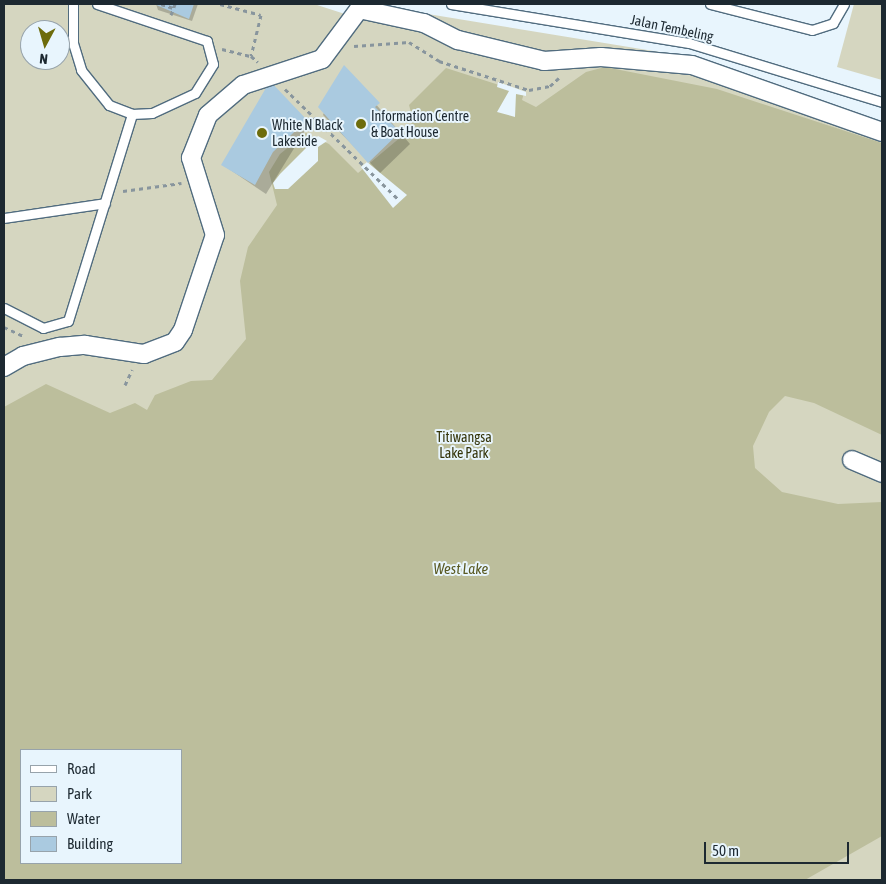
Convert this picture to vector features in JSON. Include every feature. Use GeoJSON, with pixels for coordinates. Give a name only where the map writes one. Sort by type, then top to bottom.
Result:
{"type":"FeatureCollection","features":[{"type":"Feature","properties":{"kind":"street"},"geometry":{"type":"LineString","coordinates":[[4,367],[23,356],[60,347],[85,345],[144,354],[174,342],[183,330],[215,234],[191,152],[208,115],[228,94],[270,74],[322,58],[361,6],[424,23],[458,40],[544,61],[602,57],[692,65],[882,132]]}},
{"type":"Feature","properties":{"kind":"street"},"geometry":{"type":"LineString","coordinates":[[852,460],[882,473]]}},
{"type":"Feature","properties":{"kind":"lane"},"geometry":{"type":"LineString","coordinates":[[73,4],[74,43],[81,70],[110,105],[132,114],[176,105],[195,93],[213,64],[212,46],[200,36],[97,4]]}},
{"type":"Feature","properties":{"kind":"lane","name":"Jalan Tembeling"},"geometry":{"type":"LineString","coordinates":[[451,4],[689,43],[882,102]]}},
{"type":"Feature","properties":{"kind":"lane"},"geometry":{"type":"LineString","coordinates":[[710,4],[812,30],[833,23],[844,4]]}},
{"type":"Feature","properties":{"kind":"lane"},"geometry":{"type":"LineString","coordinates":[[4,308],[43,328],[68,321],[132,114]]}},
{"type":"Feature","properties":{"kind":"lane"},"geometry":{"type":"LineString","coordinates":[[4,218],[105,203]]}},
{"type":"Feature","properties":{"kind":"path"},"geometry":{"type":"LineString","coordinates":[[161,4],[173,8]]}},
{"type":"Feature","properties":{"kind":"path"},"geometry":{"type":"LineString","coordinates":[[220,4],[261,15],[251,56]]}},
{"type":"Feature","properties":{"kind":"path"},"geometry":{"type":"LineString","coordinates":[[340,34],[354,46],[409,42],[439,61],[529,90],[550,86],[579,60]]}},
{"type":"Feature","properties":{"kind":"path"},"geometry":{"type":"LineString","coordinates":[[212,46],[251,56],[399,200]]}},
{"type":"Feature","properties":{"kind":"path"},"geometry":{"type":"LineString","coordinates":[[108,193],[199,180]]}},
{"type":"Feature","properties":{"kind":"green space","name":"West Lake"},"geometry":{"type":"Polygon","coordinates":[[[4,4],[314,4],[348,15],[373,5],[690,57],[882,122],[882,880],[4,880],[4,4]]]}},
{"type":"Feature","properties":{"kind":"green space"},"geometry":{"type":"Polygon","coordinates":[[[854,4],[882,4],[882,80],[837,67],[854,4]]]}},
{"type":"Feature","properties":{"kind":"water","name":"West Lake"},"geometry":{"type":"Polygon","coordinates":[[[605,67],[717,89],[882,143],[882,435],[814,403],[785,396],[769,412],[753,446],[755,468],[782,492],[838,504],[882,502],[882,836],[805,880],[4,880],[4,407],[46,384],[110,413],[135,403],[147,410],[155,395],[191,381],[212,380],[246,339],[240,281],[248,247],[277,205],[269,172],[280,154],[306,133],[329,144],[358,173],[408,131],[413,120],[409,105],[446,68],[524,93],[522,100],[536,107],[586,72],[605,67]]]}},
{"type":"Feature","properties":{"kind":"pier"},"geometry":{"type":"Polygon","coordinates":[[[498,82],[526,92],[526,96],[516,94],[515,117],[497,112],[509,91],[497,87],[498,82]]]}},
{"type":"Feature","properties":{"kind":"pier"},"geometry":{"type":"Polygon","coordinates":[[[318,136],[327,141],[318,147],[318,161],[288,189],[275,189],[273,183],[280,174],[318,136]]]}},
{"type":"Feature","properties":{"kind":"pier"},"geometry":{"type":"Polygon","coordinates":[[[367,162],[407,195],[393,208],[361,167],[367,162]]]}},
{"type":"Feature","properties":{"kind":"building"},"geometry":{"type":"Polygon","coordinates":[[[154,4],[194,4],[189,19],[154,4]]]}},
{"type":"Feature","properties":{"kind":"building","name":"Information Centre & Boat House"},"geometry":{"type":"Polygon","coordinates":[[[344,65],[380,103],[375,107],[400,132],[368,163],[318,107],[344,65]]]}},
{"type":"Feature","properties":{"kind":"building","name":"White N Black Lakeside"},"geometry":{"type":"Polygon","coordinates":[[[270,81],[307,120],[273,152],[255,185],[221,165],[270,81]]]}},
{"type":"Feature","properties":{"kind":"place","name":"Information Centre & Boat House"},"geometry":{"type":"Point","coordinates":[361,124]}},
{"type":"Feature","properties":{"kind":"place","name":"White N Black Lakeside"},"geometry":{"type":"Point","coordinates":[262,133]}},
{"type":"Feature","properties":{"kind":"park label","name":"Titiwangsa Lake Park"},"geometry":{"type":"Point","coordinates":[464,446]}}]}
